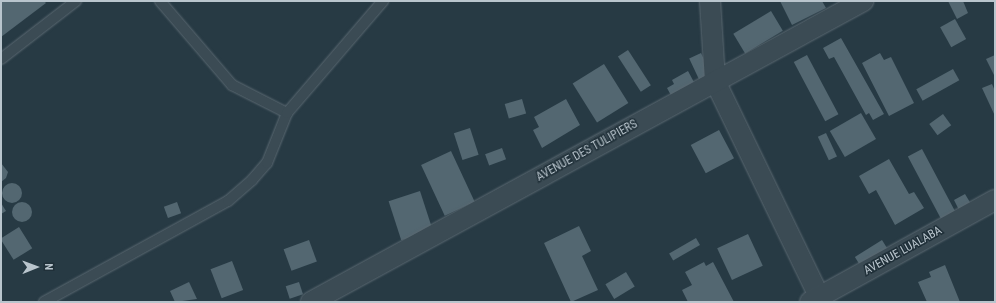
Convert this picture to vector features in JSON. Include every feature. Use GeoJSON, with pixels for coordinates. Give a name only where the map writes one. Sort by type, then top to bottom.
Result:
{"type":"FeatureCollection","features":[{"type":"Feature","properties":{"kind":"street"},"geometry":{"type":"LineString","coordinates":[[710,1],[715,80],[817,300]]}},
{"type":"Feature","properties":{"kind":"street","name":"AVENUE DES TULIPIERS"},"geometry":{"type":"LineString","coordinates":[[311,302],[715,80],[863,1]]}},
{"type":"Feature","properties":{"kind":"street","name":"AVENUE LUALABA"},"geometry":{"type":"LineString","coordinates":[[817,300],[995,200]]}},
{"type":"Feature","properties":{"kind":"lane"},"geometry":{"type":"LineString","coordinates":[[1,58],[76,1]]}},
{"type":"Feature","properties":{"kind":"lane"},"geometry":{"type":"LineString","coordinates":[[160,1],[232,85],[287,113]]}},
{"type":"Feature","properties":{"kind":"lane"},"geometry":{"type":"LineString","coordinates":[[44,302],[228,201],[252,180],[267,163],[287,113],[382,1]]}},
{"type":"Feature","properties":{"kind":"building"},"geometry":{"type":"Polygon","coordinates":[[[1,1],[44,1],[46,3],[1,37],[1,1]]]}},
{"type":"Feature","properties":{"kind":"building"},"geometry":{"type":"Polygon","coordinates":[[[780,1],[822,1],[826,8],[792,25],[780,1]]]}},
{"type":"Feature","properties":{"kind":"building"},"geometry":{"type":"Polygon","coordinates":[[[948,1],[963,1],[968,13],[957,19],[948,1]]]}},
{"type":"Feature","properties":{"kind":"building"},"geometry":{"type":"Polygon","coordinates":[[[771,11],[783,31],[745,53],[733,34],[771,11]]]}},
{"type":"Feature","properties":{"kind":"building"},"geometry":{"type":"Polygon","coordinates":[[[955,19],[966,39],[951,47],[940,27],[955,19]]]}},
{"type":"Feature","properties":{"kind":"building"},"geometry":{"type":"Polygon","coordinates":[[[841,38],[884,114],[873,120],[869,113],[866,115],[834,57],[829,59],[823,48],[841,38]]]}},
{"type":"Feature","properties":{"kind":"building"},"geometry":{"type":"Polygon","coordinates":[[[628,50],[651,85],[641,92],[618,57],[628,50]]]}},
{"type":"Feature","properties":{"kind":"building"},"geometry":{"type":"Polygon","coordinates":[[[701,53],[711,74],[699,79],[689,58],[701,53]]]}},
{"type":"Feature","properties":{"kind":"building"},"geometry":{"type":"Polygon","coordinates":[[[880,53],[884,60],[891,57],[914,103],[889,116],[862,63],[880,53]]]}},
{"type":"Feature","properties":{"kind":"building"},"geometry":{"type":"Polygon","coordinates":[[[807,55],[838,114],[825,121],[794,62],[807,55]]]}},
{"type":"Feature","properties":{"kind":"building"},"geometry":{"type":"Polygon","coordinates":[[[995,55],[995,77],[986,59],[995,55]]]}},
{"type":"Feature","properties":{"kind":"building"},"geometry":{"type":"Polygon","coordinates":[[[604,64],[628,103],[597,123],[573,84],[604,64]]]}},
{"type":"Feature","properties":{"kind":"building"},"geometry":{"type":"Polygon","coordinates":[[[953,69],[959,80],[923,101],[916,89],[953,69]]]}},
{"type":"Feature","properties":{"kind":"building"},"geometry":{"type":"Polygon","coordinates":[[[688,71],[696,86],[673,99],[667,88],[674,84],[672,80],[688,71]]]}},
{"type":"Feature","properties":{"kind":"building"},"geometry":{"type":"Polygon","coordinates":[[[992,84],[995,91],[995,116],[982,88],[992,84]]]}},
{"type":"Feature","properties":{"kind":"building"},"geometry":{"type":"Polygon","coordinates":[[[522,99],[526,113],[509,118],[505,104],[522,99]]]}},
{"type":"Feature","properties":{"kind":"building"},"geometry":{"type":"Polygon","coordinates":[[[566,99],[580,125],[542,148],[533,130],[539,127],[534,117],[566,99]]]}},
{"type":"Feature","properties":{"kind":"building"},"geometry":{"type":"Polygon","coordinates":[[[861,113],[876,139],[845,157],[830,131],[861,113]]]}},
{"type":"Feature","properties":{"kind":"building"},"geometry":{"type":"Polygon","coordinates":[[[943,114],[951,125],[937,135],[929,124],[943,114]]]}},
{"type":"Feature","properties":{"kind":"building"},"geometry":{"type":"Polygon","coordinates":[[[470,128],[479,155],[462,160],[454,133],[470,128]]]}},
{"type":"Feature","properties":{"kind":"building"},"geometry":{"type":"Polygon","coordinates":[[[719,130],[734,158],[706,173],[691,145],[719,130]]]}},
{"type":"Feature","properties":{"kind":"building"},"geometry":{"type":"Polygon","coordinates":[[[826,133],[837,157],[829,160],[818,137],[826,133]]]}},
{"type":"Feature","properties":{"kind":"building"},"geometry":{"type":"Polygon","coordinates":[[[502,148],[506,159],[489,165],[485,154],[502,148]]]}},
{"type":"Feature","properties":{"kind":"building"},"geometry":{"type":"Polygon","coordinates":[[[922,149],[955,212],[941,219],[908,157],[922,149]]]}},
{"type":"Feature","properties":{"kind":"building"},"geometry":{"type":"Polygon","coordinates":[[[451,151],[475,202],[445,216],[421,165],[451,151]]]}},
{"type":"Feature","properties":{"kind":"building"},"geometry":{"type":"Polygon","coordinates":[[[889,159],[909,194],[914,192],[924,208],[895,225],[876,190],[869,194],[859,176],[889,159]]]}},
{"type":"Feature","properties":{"kind":"building"},"geometry":{"type":"Polygon","coordinates":[[[1,163],[8,172],[6,178],[1,182],[1,163]]]}},
{"type":"Feature","properties":{"kind":"building"},"geometry":{"type":"Polygon","coordinates":[[[12,183],[19,186],[22,193],[19,200],[12,203],[5,200],[2,193],[5,186],[12,183]]]}},
{"type":"Feature","properties":{"kind":"building"},"geometry":{"type":"Polygon","coordinates":[[[420,191],[433,230],[401,240],[389,201],[420,191]]]}},
{"type":"Feature","properties":{"kind":"building"},"geometry":{"type":"Polygon","coordinates":[[[965,194],[971,204],[960,212],[954,200],[965,194]]]}},
{"type":"Feature","properties":{"kind":"building"},"geometry":{"type":"Polygon","coordinates":[[[22,202],[29,205],[32,212],[29,219],[22,222],[15,219],[12,212],[15,205],[22,202]]]}},
{"type":"Feature","properties":{"kind":"building"},"geometry":{"type":"Polygon","coordinates":[[[177,202],[181,213],[168,218],[164,207],[177,202]]]}},
{"type":"Feature","properties":{"kind":"building"},"geometry":{"type":"Polygon","coordinates":[[[1,203],[6,211],[1,214],[1,203]]]}},
{"type":"Feature","properties":{"kind":"building"},"geometry":{"type":"Polygon","coordinates":[[[579,226],[591,251],[582,256],[598,290],[571,302],[544,243],[579,226]]]}},
{"type":"Feature","properties":{"kind":"building"},"geometry":{"type":"Polygon","coordinates":[[[19,227],[32,248],[14,260],[1,238],[19,227]]]}},
{"type":"Feature","properties":{"kind":"building"},"geometry":{"type":"Polygon","coordinates":[[[748,234],[763,266],[732,280],[717,248],[748,234]]]}},
{"type":"Feature","properties":{"kind":"building"},"geometry":{"type":"Polygon","coordinates":[[[696,238],[700,245],[673,260],[669,254],[696,238]]]}},
{"type":"Feature","properties":{"kind":"building"},"geometry":{"type":"Polygon","coordinates":[[[309,240],[317,262],[291,271],[284,249],[309,240]]]}},
{"type":"Feature","properties":{"kind":"building"},"geometry":{"type":"Polygon","coordinates":[[[882,240],[890,253],[863,270],[855,257],[882,240]]]}},
{"type":"Feature","properties":{"kind":"building"},"geometry":{"type":"Polygon","coordinates":[[[232,261],[243,290],[222,298],[211,269],[232,261]]]}},
{"type":"Feature","properties":{"kind":"building"},"geometry":{"type":"Polygon","coordinates":[[[704,262],[706,266],[713,262],[734,302],[688,302],[682,290],[692,285],[685,272],[704,262]]]}},
{"type":"Feature","properties":{"kind":"building"},"geometry":{"type":"Polygon","coordinates":[[[945,265],[960,302],[927,302],[918,282],[931,277],[929,272],[945,265]]]}},
{"type":"Feature","properties":{"kind":"building"},"geometry":{"type":"Polygon","coordinates":[[[626,272],[635,287],[614,299],[605,284],[626,272]]]}},
{"type":"Feature","properties":{"kind":"building"},"geometry":{"type":"Polygon","coordinates":[[[189,282],[197,299],[175,302],[170,291],[189,282]]]}},
{"type":"Feature","properties":{"kind":"building"},"geometry":{"type":"Polygon","coordinates":[[[299,282],[303,294],[290,299],[286,286],[299,282]]]}}]}
